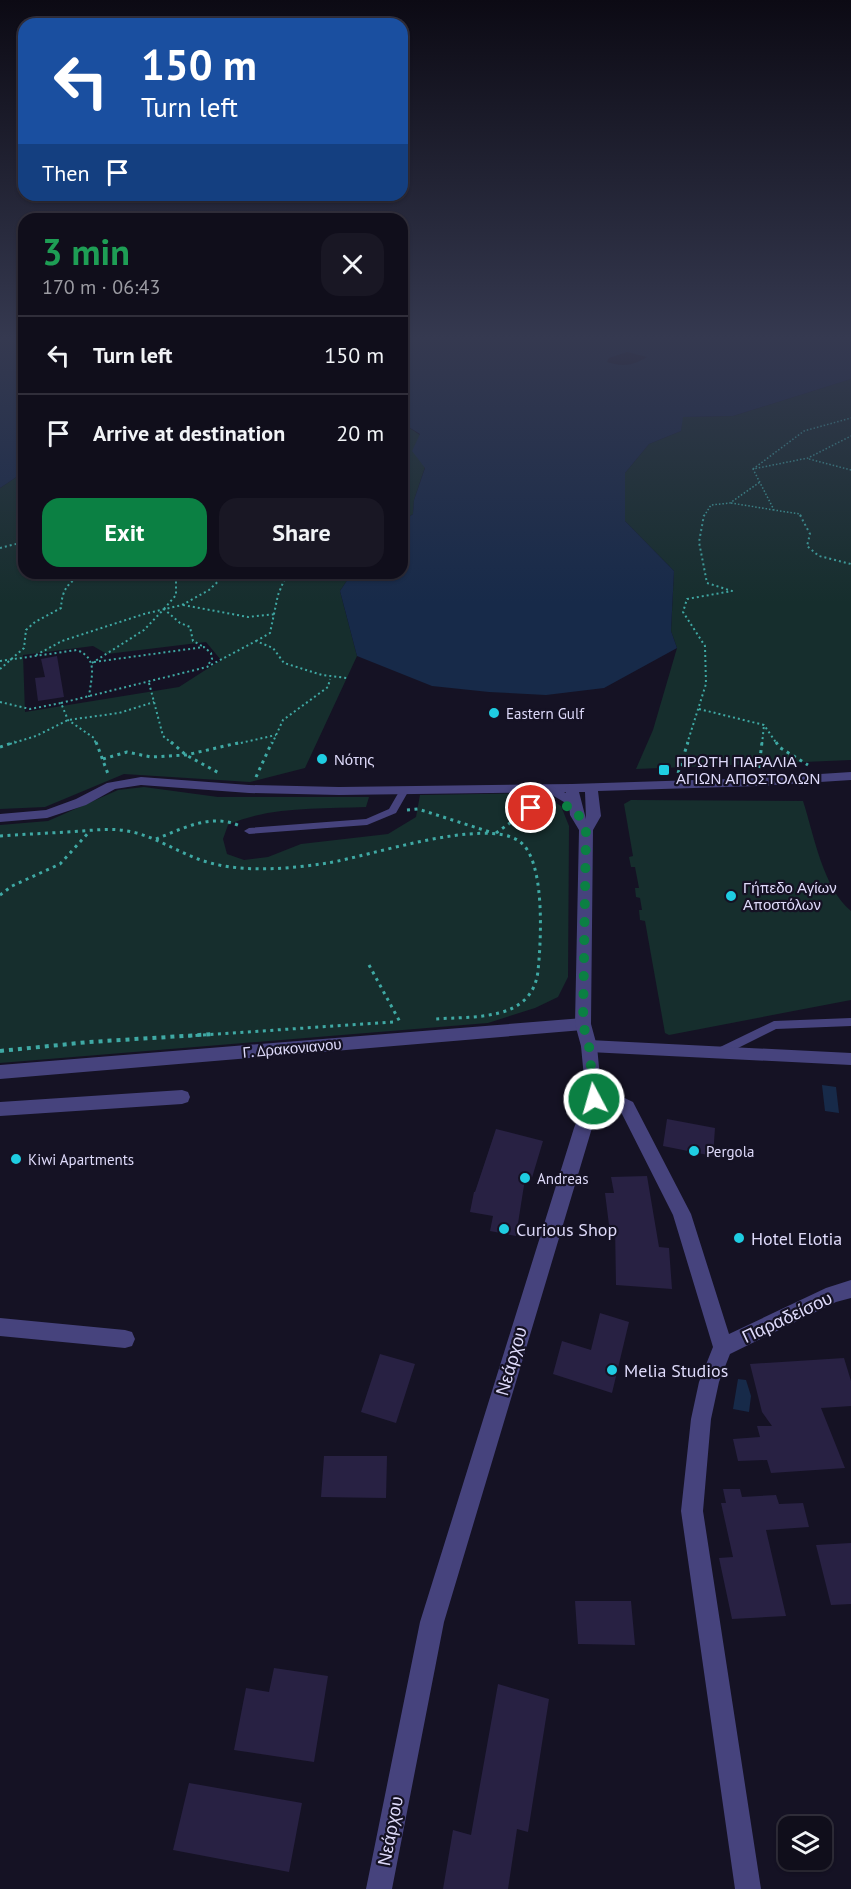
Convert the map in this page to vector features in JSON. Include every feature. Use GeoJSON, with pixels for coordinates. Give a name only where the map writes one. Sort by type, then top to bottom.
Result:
{"type":"FeatureCollection","features":[{"type":"Feature","properties":{"kind":"street"},"geometry":{"type":"LineString","coordinates":[[0,818],[46,814],[81,802],[112,786],[141,781],[249,789],[403,792],[549,789],[573,799],[616,787],[851,776]]}},
{"type":"Feature","properties":{"kind":"street","name":"Νεάρχου"},"geometry":{"type":"LineString","coordinates":[[586,830],[594,816],[593,795]]}},
{"type":"Feature","properties":{"kind":"street","name":"Νεάρχου"},"geometry":{"type":"LineString","coordinates":[[379,1889],[432,1622],[546,1247],[594,1099],[589,1046],[583,1024],[586,830],[573,799]]}},
{"type":"Feature","properties":{"kind":"street","name":"Γ. Δρακονιανου"},"geometry":{"type":"LineString","coordinates":[[0,1072],[583,1024]]}},
{"type":"Feature","properties":{"kind":"street"},"geometry":{"type":"LineString","coordinates":[[589,1046],[851,1059]]}},
{"type":"Feature","properties":{"kind":"street"},"geometry":{"type":"LineString","coordinates":[[0,1109],[182,1097]]}},
{"type":"Feature","properties":{"kind":"street"},"geometry":{"type":"LineString","coordinates":[[594,1099],[610,1099],[621,1102],[627,1107],[682,1214],[723,1347],[709,1382],[701,1419],[692,1511],[748,1889]]}},
{"type":"Feature","properties":{"kind":"street","name":"Παραδείσου"},"geometry":{"type":"LineString","coordinates":[[723,1347],[833,1294],[851,1289]]}},
{"type":"Feature","properties":{"kind":"street"},"geometry":{"type":"LineString","coordinates":[[0,1327],[125,1339]]}},
{"type":"Feature","properties":{"kind":"lane"},"geometry":{"type":"LineString","coordinates":[[249,831],[367,822],[393,811],[403,792]]}},
{"type":"Feature","properties":{"kind":"lane"},"geometry":{"type":"LineString","coordinates":[[719,1052],[774,1025],[851,1022]]}},
{"type":"Feature","properties":{"kind":"path"},"geometry":{"type":"LineString","coordinates":[[753,469],[804,431],[822,426]]}},
{"type":"Feature","properties":{"kind":"path"},"geometry":{"type":"LineString","coordinates":[[753,469],[807,458],[851,436]]}},
{"type":"Feature","properties":{"kind":"path"},"geometry":{"type":"LineString","coordinates":[[807,458],[850,470]]}},
{"type":"Feature","properties":{"kind":"path"},"geometry":{"type":"LineString","coordinates":[[753,469],[774,510]]}},
{"type":"Feature","properties":{"kind":"path"},"geometry":{"type":"LineString","coordinates":[[730,503],[760,482]]}},
{"type":"Feature","properties":{"kind":"path"},"geometry":{"type":"LineString","coordinates":[[674,785],[706,684],[705,646],[683,612],[687,599],[732,591],[707,583],[698,548],[705,512],[711,505],[730,503],[800,514],[810,534],[807,546],[819,556],[851,564]]}},
{"type":"Feature","properties":{"kind":"path"},"geometry":{"type":"LineString","coordinates":[[0,548],[18,544]]}},
{"type":"Feature","properties":{"kind":"path"},"geometry":{"type":"LineString","coordinates":[[0,669],[24,648],[26,630],[35,622],[61,608],[61,592],[74,579]]}},
{"type":"Feature","properties":{"kind":"path"},"geometry":{"type":"LineString","coordinates":[[92,663],[144,630],[176,595],[176,579]]}},
{"type":"Feature","properties":{"kind":"path"},"geometry":{"type":"LineString","coordinates":[[36,655],[62,641],[182,605],[209,590],[221,579]]}},
{"type":"Feature","properties":{"kind":"path"},"geometry":{"type":"LineString","coordinates":[[0,702],[30,709],[149,683],[207,667],[270,633],[276,614],[276,598],[282,581]]}},
{"type":"Feature","properties":{"kind":"path"},"geometry":{"type":"LineString","coordinates":[[182,605],[248,616],[276,614]]}},
{"type":"Feature","properties":{"kind":"path"},"geometry":{"type":"LineString","coordinates":[[164,609],[180,623],[190,627],[193,641],[211,653],[212,659],[207,667]]}},
{"type":"Feature","properties":{"kind":"path"},"geometry":{"type":"LineString","coordinates":[[256,640],[271,645],[278,651],[284,663],[304,667],[330,679],[347,678]]}},
{"type":"Feature","properties":{"kind":"path"},"geometry":{"type":"LineString","coordinates":[[92,663],[195,646],[204,647]]}},
{"type":"Feature","properties":{"kind":"path"},"geometry":{"type":"LineString","coordinates":[[0,661],[77,650],[87,654],[92,663],[89,697]]}},
{"type":"Feature","properties":{"kind":"path"},"geometry":{"type":"LineString","coordinates":[[249,789],[283,720],[328,687],[330,679]]}},
{"type":"Feature","properties":{"kind":"path"},"geometry":{"type":"LineString","coordinates":[[149,683],[163,736],[186,755],[222,774]]}},
{"type":"Feature","properties":{"kind":"path"},"geometry":{"type":"LineString","coordinates":[[0,747],[36,735],[68,720],[119,712],[154,702]]}},
{"type":"Feature","properties":{"kind":"path"},"geometry":{"type":"LineString","coordinates":[[61,703],[68,720],[94,738],[112,786]]}},
{"type":"Feature","properties":{"kind":"path"},"geometry":{"type":"LineString","coordinates":[[699,709],[764,725],[779,747],[830,778]]}},
{"type":"Feature","properties":{"kind":"path"},"geometry":{"type":"LineString","coordinates":[[758,782],[764,725]]}},
{"type":"Feature","properties":{"kind":"path"},"geometry":{"type":"LineString","coordinates":[[103,759],[127,752],[151,757],[186,755],[276,735]]}},
{"type":"Feature","properties":{"kind":"path"},"geometry":{"type":"LineString","coordinates":[[0,836],[133,831],[211,863],[290,867],[353,858],[461,835],[495,833],[531,808],[573,799]]}},
{"type":"Feature","properties":{"kind":"path"},"geometry":{"type":"LineString","coordinates":[[393,811],[418,809],[514,838],[527,847],[532,859],[538,909],[536,986],[522,1005],[498,1012],[432,1019]]}},
{"type":"Feature","properties":{"kind":"path"},"geometry":{"type":"LineString","coordinates":[[154,840],[218,818],[229,819],[249,831]]}},
{"type":"Feature","properties":{"kind":"path"},"geometry":{"type":"LineString","coordinates":[[0,895],[12,886],[60,864],[90,831]]}},
{"type":"Feature","properties":{"kind":"path"},"geometry":{"type":"LineString","coordinates":[[369,965],[400,1022]]}},
{"type":"Feature","properties":{"kind":"path"},"geometry":{"type":"LineString","coordinates":[[0,1052],[63,1043],[411,1021]]}},
{"type":"Feature","properties":{"kind":"green space"},"geometry":{"type":"Polygon","coordinates":[[[681,426],[851,426],[851,760],[636,769],[653,730],[677,648],[671,631],[674,571],[625,521],[625,473],[649,444],[681,431],[681,426]]]}},
{"type":"Feature","properties":{"kind":"green space"},"geometry":{"type":"Polygon","coordinates":[[[408,427],[420,435],[425,467],[414,500],[413,514],[408,518],[408,427]]]}},
{"type":"Feature","properties":{"kind":"green space"},"geometry":{"type":"Polygon","coordinates":[[[18,476],[18,579],[348,579],[340,591],[357,656],[305,768],[250,782],[124,774],[45,807],[0,809],[0,488],[18,476]],[[206,642],[107,654],[93,646],[23,655],[25,712],[179,687],[221,660],[206,642]]]}},
{"type":"Feature","properties":{"kind":"green space"},"geometry":{"type":"Polygon","coordinates":[[[144,787],[218,797],[369,797],[366,807],[278,811],[228,825],[223,839],[227,854],[244,860],[268,857],[301,844],[388,834],[416,817],[420,795],[539,793],[561,806],[569,826],[568,977],[558,997],[535,1008],[488,1023],[0,1063],[0,825],[48,821],[118,790],[144,787]]]}},
{"type":"Feature","properties":{"kind":"green space","name":"Γήπεδο Αγίων Αποστόλων"},"geometry":{"type":"Polygon","coordinates":[[[631,800],[803,801],[826,875],[841,901],[851,911],[851,1000],[669,1035],[665,1033],[645,921],[640,920],[639,910],[642,910],[640,898],[636,897],[635,888],[639,888],[635,867],[631,867],[629,857],[633,856],[624,804],[631,800]]]}},
{"type":"Feature","properties":{"kind":"water"},"geometry":{"type":"Polygon","coordinates":[[[0,426],[18,426],[18,476],[0,488],[0,426]]]}},
{"type":"Feature","properties":{"kind":"water"},"geometry":{"type":"Polygon","coordinates":[[[408,426],[682,426],[681,431],[649,444],[625,473],[625,521],[674,571],[671,631],[677,648],[604,688],[546,695],[432,686],[357,656],[340,591],[348,579],[408,579],[408,518],[413,514],[414,500],[425,468],[412,451],[420,434],[408,426]]]}},
{"type":"Feature","properties":{"kind":"water"},"geometry":{"type":"Polygon","coordinates":[[[822,1085],[836,1087],[839,1113],[825,1111],[822,1085]]]}},
{"type":"Feature","properties":{"kind":"water"},"geometry":{"type":"Polygon","coordinates":[[[738,1379],[746,1380],[751,1396],[749,1412],[733,1409],[738,1379]]]}},
{"type":"Feature","properties":{"kind":"building"},"geometry":{"type":"Polygon","coordinates":[[[57,656],[64,697],[38,701],[35,678],[45,677],[41,659],[57,656]]]}},
{"type":"Feature","properties":{"kind":"building"},"geometry":{"type":"Polygon","coordinates":[[[667,1119],[715,1128],[713,1156],[663,1146],[667,1119]]]}},
{"type":"Feature","properties":{"kind":"building"},"geometry":{"type":"Polygon","coordinates":[[[496,1129],[543,1141],[531,1181],[525,1179],[516,1236],[490,1231],[493,1216],[470,1212],[474,1192],[496,1129]]]}},
{"type":"Feature","properties":{"kind":"building"},"geometry":{"type":"Polygon","coordinates":[[[647,1176],[659,1247],[669,1248],[672,1289],[616,1285],[615,1225],[609,1225],[605,1193],[614,1193],[611,1177],[647,1176]]]}},
{"type":"Feature","properties":{"kind":"building"},"geometry":{"type":"Polygon","coordinates":[[[600,1313],[629,1322],[612,1393],[553,1374],[562,1341],[591,1350],[600,1313]]]}},
{"type":"Feature","properties":{"kind":"building"},"geometry":{"type":"Polygon","coordinates":[[[380,1354],[415,1364],[396,1423],[361,1412],[380,1354]]]}},
{"type":"Feature","properties":{"kind":"building"},"geometry":{"type":"Polygon","coordinates":[[[844,1358],[851,1381],[851,1406],[821,1408],[845,1468],[771,1473],[767,1460],[738,1461],[733,1439],[760,1437],[757,1426],[772,1426],[762,1412],[750,1364],[844,1358]]]}},
{"type":"Feature","properties":{"kind":"building"},"geometry":{"type":"Polygon","coordinates":[[[324,1456],[387,1456],[386,1498],[321,1497],[324,1456]]]}},
{"type":"Feature","properties":{"kind":"building"},"geometry":{"type":"Polygon","coordinates":[[[723,1489],[740,1489],[742,1497],[776,1495],[779,1504],[803,1503],[809,1527],[766,1530],[786,1616],[732,1619],[719,1558],[733,1557],[721,1503],[726,1503],[723,1489]]]}},
{"type":"Feature","properties":{"kind":"building"},"geometry":{"type":"Polygon","coordinates":[[[851,1543],[851,1604],[831,1605],[816,1545],[851,1543]]]}},
{"type":"Feature","properties":{"kind":"building"},"geometry":{"type":"Polygon","coordinates":[[[575,1601],[631,1601],[635,1645],[578,1644],[575,1601]]]}},
{"type":"Feature","properties":{"kind":"building"},"geometry":{"type":"Polygon","coordinates":[[[274,1668],[328,1676],[314,1762],[234,1750],[246,1688],[269,1692],[274,1668]]]}},
{"type":"Feature","properties":{"kind":"building"},"geometry":{"type":"Polygon","coordinates":[[[498,1684],[549,1699],[528,1832],[517,1829],[508,1889],[443,1889],[453,1830],[471,1835],[498,1684]]]}},
{"type":"Feature","properties":{"kind":"building"},"geometry":{"type":"Polygon","coordinates":[[[189,1783],[302,1803],[289,1872],[173,1850],[189,1783]]]}},
{"type":"Feature","properties":{"kind":"place","name":"Eastern Gulf"},"geometry":{"type":"Point","coordinates":[494,713]}},
{"type":"Feature","properties":{"kind":"place","name":"Νότης"},"geometry":{"type":"Point","coordinates":[322,759]}},
{"type":"Feature","properties":{"kind":"place","name":"ΠΡΩΤΗ ΠΑΡΑΛΙΑ ΑΓΙΩΝ ΑΠΟΣΤΟΛΩΝ"},"geometry":{"type":"Point","coordinates":[664,770]}},
{"type":"Feature","properties":{"kind":"place","name":"Γήπεδο Αγίων Αποστόλων"},"geometry":{"type":"Point","coordinates":[731,896]}},
{"type":"Feature","properties":{"kind":"place","name":"Pergola"},"geometry":{"type":"Point","coordinates":[694,1151]}},
{"type":"Feature","properties":{"kind":"place","name":"Kiwi Apartments"},"geometry":{"type":"Point","coordinates":[16,1159]}},
{"type":"Feature","properties":{"kind":"place","name":"Andreas"},"geometry":{"type":"Point","coordinates":[525,1178]}},
{"type":"Feature","properties":{"kind":"place","name":"Curious Shop"},"geometry":{"type":"Point","coordinates":[504,1229]}},
{"type":"Feature","properties":{"kind":"place","name":"Hotel Elotia"},"geometry":{"type":"Point","coordinates":[739,1238]}},
{"type":"Feature","properties":{"kind":"place","name":"Melia Studios"},"geometry":{"type":"Point","coordinates":[612,1370]}},
{"type":"Feature","properties":{"kind":"route"},"geometry":{"type":"LineString","coordinates":[[531,808],[574,806],[586,830],[583,1024],[589,1046],[594,1099]]}}]}
